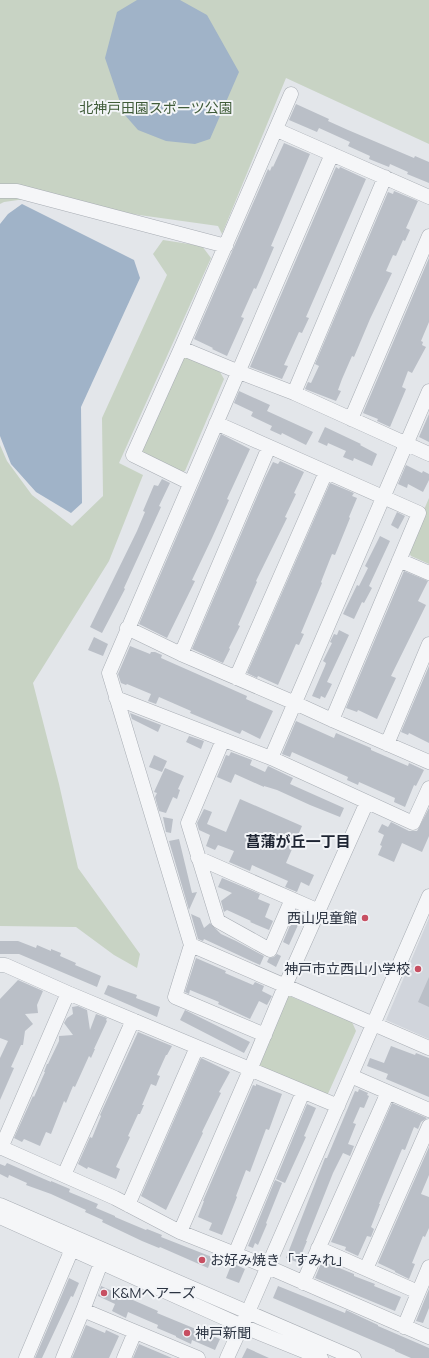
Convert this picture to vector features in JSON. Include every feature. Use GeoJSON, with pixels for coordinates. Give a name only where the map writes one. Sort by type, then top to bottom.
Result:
{"type":"FeatureCollection","features":[{"type":"Feature","properties":{"kind":"street"},"geometry":{"type":"LineString","coordinates":[[190,483],[133,455],[182,348],[277,130],[291,94]]}},
{"type":"Feature","properties":{"kind":"street"},"geometry":{"type":"LineString","coordinates":[[277,130],[429,197]]}},
{"type":"Feature","properties":{"kind":"street"},"geometry":{"type":"LineString","coordinates":[[265,1035],[175,997],[191,945],[109,673],[127,628],[332,154]]}},
{"type":"Feature","properties":{"kind":"street"},"geometry":{"type":"LineString","coordinates":[[294,393],[385,177]]}},
{"type":"Feature","properties":{"kind":"street"},"geometry":{"type":"LineString","coordinates":[[0,191],[16,191],[226,246]]}},
{"type":"Feature","properties":{"kind":"street"},"geometry":{"type":"LineString","coordinates":[[351,419],[429,236]]}},
{"type":"Feature","properties":{"kind":"street"},"geometry":{"type":"LineString","coordinates":[[182,348],[238,372],[294,393],[429,454]]}},
{"type":"Feature","properties":{"kind":"street"},"geometry":{"type":"LineString","coordinates":[[270,758],[429,391]]}},
{"type":"Feature","properties":{"kind":"street"},"geometry":{"type":"LineString","coordinates":[[216,423],[419,513],[332,720]]}},
{"type":"Feature","properties":{"kind":"street"},"geometry":{"type":"LineString","coordinates":[[182,654],[269,447]]}},
{"type":"Feature","properties":{"kind":"street"},"geometry":{"type":"LineString","coordinates":[[236,678],[326,472]]}},
{"type":"Feature","properties":{"kind":"street"},"geometry":{"type":"LineString","coordinates":[[399,560],[429,572]]}},
{"type":"Feature","properties":{"kind":"street"},"geometry":{"type":"LineString","coordinates":[[127,628],[236,678],[429,762]]}},
{"type":"Feature","properties":{"kind":"street"},"geometry":{"type":"LineString","coordinates":[[387,744],[429,644]]}},
{"type":"Feature","properties":{"kind":"street"},"geometry":{"type":"LineString","coordinates":[[116,698],[270,758],[414,823],[429,788]]}},
{"type":"Feature","properties":{"kind":"street"},"geometry":{"type":"LineString","coordinates":[[223,740],[188,823],[218,921],[270,950],[292,899]]}},
{"type":"Feature","properties":{"kind":"street"},"geometry":{"type":"LineString","coordinates":[[180,1232],[265,1035],[284,986],[367,802]]}},
{"type":"Feature","properties":{"kind":"street"},"geometry":{"type":"LineString","coordinates":[[198,858],[318,911]]}},
{"type":"Feature","properties":{"kind":"street"},"geometry":{"type":"LineString","coordinates":[[227,1358],[429,896]]}},
{"type":"Feature","properties":{"kind":"street"},"geometry":{"type":"LineString","coordinates":[[191,945],[429,1048]]}},
{"type":"Feature","properties":{"kind":"street"},"geometry":{"type":"LineString","coordinates":[[2,969],[68,993],[338,1106]]}},
{"type":"Feature","properties":{"kind":"street"},"geometry":{"type":"LineString","coordinates":[[68,993],[0,1148],[64,1175],[128,1205],[180,1232],[268,1267],[429,1338]]}},
{"type":"Feature","properties":{"kind":"street"},"geometry":{"type":"LineString","coordinates":[[64,1175],[133,1020]]}},
{"type":"Feature","properties":{"kind":"street"},"geometry":{"type":"LineString","coordinates":[[128,1205],[197,1047]]}},
{"type":"Feature","properties":{"kind":"street"},"geometry":{"type":"LineString","coordinates":[[351,1076],[429,1110]]}},
{"type":"Feature","properties":{"kind":"street"},"geometry":{"type":"LineString","coordinates":[[235,1254],[303,1092]]}},
{"type":"Feature","properties":{"kind":"street"},"geometry":{"type":"LineString","coordinates":[[303,1283],[388,1092]]}},
{"type":"Feature","properties":{"kind":"street"},"geometry":{"type":"LineString","coordinates":[[366,1269],[429,1126]]}},
{"type":"Feature","properties":{"kind":"street"},"geometry":{"type":"LineString","coordinates":[[0,1205],[354,1358]]}},
{"type":"Feature","properties":{"kind":"street"},"geometry":{"type":"LineString","coordinates":[[0,1217],[242,1326],[321,1358]]}},
{"type":"Feature","properties":{"kind":"street"},"geometry":{"type":"LineString","coordinates":[[318,1248],[418,1292]]}},
{"type":"Feature","properties":{"kind":"street"},"geometry":{"type":"LineString","coordinates":[[26,1358],[72,1250]]}},
{"type":"Feature","properties":{"kind":"street"},"geometry":{"type":"LineString","coordinates":[[63,1358],[84,1310],[101,1263]]}},
{"type":"Feature","properties":{"kind":"street"},"geometry":{"type":"LineString","coordinates":[[404,1327],[429,1267]]}},
{"type":"Feature","properties":{"kind":"street"},"geometry":{"type":"LineString","coordinates":[[84,1310],[183,1355],[198,1358]]}},
{"type":"Feature","properties":{"kind":"street"},"geometry":{"type":"LineString","coordinates":[[124,1358],[135,1332]]}},
{"type":"Feature","properties":{"kind":"shaded area","name":"神戸市立西山小学校"},"geometry":{"type":"Polygon","coordinates":[[[429,918],[429,1039],[386,1020],[429,918]]]}},
{"type":"Feature","properties":{"kind":"green space","name":"北神戸田園スポーツ公園"},"geometry":{"type":"Polygon","coordinates":[[[0,0],[429,0],[429,144],[286,78],[222,234],[218,226],[25,199],[0,204],[0,0]]]}},
{"type":"Feature","properties":{"kind":"green space"},"geometry":{"type":"Polygon","coordinates":[[[163,240],[202,246],[211,258],[119,463],[143,475],[109,561],[33,683],[59,784],[78,868],[140,954],[137,968],[114,955],[76,927],[0,926],[0,445],[7,461],[32,495],[72,526],[103,496],[102,418],[167,275],[153,254],[163,240]]]}},
{"type":"Feature","properties":{"kind":"green space"},"geometry":{"type":"Polygon","coordinates":[[[183,354],[220,372],[224,379],[185,471],[180,473],[142,456],[139,449],[183,354]]]}},
{"type":"Feature","properties":{"kind":"green space"},"geometry":{"type":"Polygon","coordinates":[[[429,498],[429,564],[411,556],[407,549],[429,498]]]}},
{"type":"Feature","properties":{"kind":"green space"},"geometry":{"type":"Polygon","coordinates":[[[287,995],[352,1022],[356,1031],[327,1096],[260,1068],[258,1061],[287,995]]]}},
{"type":"Feature","properties":{"kind":"water"},"geometry":{"type":"Polygon","coordinates":[[[137,0],[180,0],[207,15],[239,72],[210,139],[195,144],[166,141],[138,130],[124,114],[105,58],[117,12],[137,0]]]}},
{"type":"Feature","properties":{"kind":"water"},"geometry":{"type":"Polygon","coordinates":[[[22,204],[134,260],[140,278],[81,407],[82,503],[71,513],[36,492],[11,464],[0,436],[0,224],[8,214],[22,204]]]}},
{"type":"Feature","properties":{"kind":"building"},"geometry":{"type":"Polygon","coordinates":[[[296,104],[329,119],[328,121],[348,130],[414,158],[415,156],[429,162],[429,183],[407,174],[408,172],[390,164],[389,167],[369,159],[370,156],[348,146],[350,142],[319,128],[317,132],[289,120],[296,104]]]}},
{"type":"Feature","properties":{"kind":"building"},"geometry":{"type":"Polygon","coordinates":[[[284,143],[310,154],[271,246],[274,247],[256,289],[254,288],[241,317],[244,318],[227,356],[194,339],[268,169],[270,171],[272,166],[273,167],[284,143]]]}},
{"type":"Feature","properties":{"kind":"building"},"geometry":{"type":"Polygon","coordinates":[[[336,167],[339,169],[340,167],[366,179],[306,317],[309,318],[302,333],[299,332],[284,365],[288,366],[282,379],[250,367],[336,167]]]}},
{"type":"Feature","properties":{"kind":"building"},"geometry":{"type":"Polygon","coordinates":[[[394,191],[418,201],[406,228],[410,230],[405,241],[403,240],[396,256],[393,255],[386,271],[392,273],[354,357],[352,356],[338,390],[341,391],[336,401],[305,389],[308,382],[311,383],[319,366],[315,364],[388,192],[393,194],[394,191]]]}},
{"type":"Feature","properties":{"kind":"building"},"geometry":{"type":"Polygon","coordinates":[[[429,258],[429,322],[421,341],[423,342],[422,345],[426,347],[412,373],[408,371],[402,387],[406,389],[390,427],[377,421],[378,419],[363,413],[429,258]]]}},
{"type":"Feature","properties":{"kind":"building"},"geometry":{"type":"Polygon","coordinates":[[[239,391],[270,405],[267,411],[313,432],[306,445],[282,433],[281,435],[270,430],[272,426],[251,416],[253,412],[234,403],[239,391]]]}},
{"type":"Feature","properties":{"kind":"building"},"geometry":{"type":"Polygon","coordinates":[[[429,414],[429,442],[419,437],[429,414]]]}},
{"type":"Feature","properties":{"kind":"building"},"geometry":{"type":"Polygon","coordinates":[[[325,427],[361,444],[360,445],[377,454],[372,466],[354,458],[353,461],[343,457],[346,451],[328,443],[327,446],[318,442],[325,427]]]}},
{"type":"Feature","properties":{"kind":"building"},"geometry":{"type":"Polygon","coordinates":[[[221,434],[250,449],[227,499],[229,500],[192,580],[195,581],[167,638],[139,624],[221,434]]]}},
{"type":"Feature","properties":{"kind":"building"},"geometry":{"type":"Polygon","coordinates":[[[280,461],[304,472],[285,517],[287,518],[256,581],[257,582],[238,625],[240,626],[223,663],[192,649],[265,478],[273,462],[278,464],[280,461]]]}},
{"type":"Feature","properties":{"kind":"building"},"geometry":{"type":"Polygon","coordinates":[[[406,465],[422,473],[423,471],[429,474],[429,480],[423,492],[408,484],[407,488],[398,484],[406,465]]]}},
{"type":"Feature","properties":{"kind":"building"},"geometry":{"type":"Polygon","coordinates":[[[162,479],[170,483],[159,506],[161,507],[124,588],[125,589],[102,633],[90,627],[137,531],[145,512],[143,511],[154,485],[158,486],[162,479]]]}},
{"type":"Feature","properties":{"kind":"building"},"geometry":{"type":"Polygon","coordinates":[[[330,483],[354,493],[352,496],[357,498],[335,555],[332,554],[321,582],[322,583],[301,633],[304,634],[299,645],[296,644],[278,685],[247,673],[330,483]]]}},
{"type":"Feature","properties":{"kind":"building"},"geometry":{"type":"Polygon","coordinates":[[[397,512],[405,516],[398,529],[391,525],[397,512]]]}},
{"type":"Feature","properties":{"kind":"building"},"geometry":{"type":"Polygon","coordinates":[[[380,536],[390,541],[369,586],[372,588],[364,603],[362,602],[354,619],[343,614],[357,585],[359,586],[368,568],[365,566],[380,536]]]}},
{"type":"Feature","properties":{"kind":"building"},"geometry":{"type":"Polygon","coordinates":[[[404,571],[428,581],[418,601],[426,605],[391,676],[396,678],[377,719],[358,710],[357,712],[346,708],[404,571]]]}},
{"type":"Feature","properties":{"kind":"building"},"geometry":{"type":"Polygon","coordinates":[[[339,630],[349,635],[327,682],[332,684],[325,698],[321,696],[320,699],[312,696],[326,663],[323,661],[332,643],[330,642],[334,634],[337,635],[339,630]]]}},
{"type":"Feature","properties":{"kind":"building"},"geometry":{"type":"Polygon","coordinates":[[[94,637],[108,644],[103,656],[88,650],[94,637]]]}},
{"type":"Feature","properties":{"kind":"building"},"geometry":{"type":"Polygon","coordinates":[[[130,646],[150,654],[151,652],[155,652],[162,655],[161,658],[247,696],[246,699],[273,711],[260,739],[242,730],[240,734],[190,713],[191,711],[159,697],[156,704],[148,701],[151,694],[121,683],[118,674],[130,646]]]}},
{"type":"Feature","properties":{"kind":"building"},"geometry":{"type":"Polygon","coordinates":[[[429,666],[429,743],[409,733],[408,735],[401,732],[429,666]]]}},
{"type":"Feature","properties":{"kind":"building"},"geometry":{"type":"Polygon","coordinates":[[[130,713],[161,725],[158,732],[132,719],[130,713]]]}},
{"type":"Feature","properties":{"kind":"building"},"geometry":{"type":"Polygon","coordinates":[[[296,721],[334,738],[336,733],[408,766],[409,763],[424,770],[416,786],[414,785],[405,807],[394,802],[395,798],[359,782],[358,785],[347,780],[348,777],[292,752],[290,757],[282,754],[296,721]]]}},
{"type":"Feature","properties":{"kind":"building"},"geometry":{"type":"Polygon","coordinates":[[[189,736],[204,741],[201,749],[186,742],[189,736]]]}},
{"type":"Feature","properties":{"kind":"building"},"geometry":{"type":"Polygon","coordinates":[[[231,752],[252,760],[250,765],[265,772],[268,766],[293,778],[290,784],[344,808],[340,817],[235,774],[231,783],[217,777],[226,755],[229,756],[231,752]]]}},
{"type":"Feature","properties":{"kind":"building"},"geometry":{"type":"Polygon","coordinates":[[[154,755],[167,761],[162,772],[149,767],[154,755]]]}},
{"type":"Feature","properties":{"kind":"building"},"geometry":{"type":"Polygon","coordinates":[[[165,768],[184,776],[178,789],[180,790],[177,799],[173,797],[166,813],[159,811],[155,797],[157,793],[154,792],[165,768]]]}},
{"type":"Feature","properties":{"kind":"building"},"geometry":{"type":"Polygon","coordinates":[[[240,799],[302,826],[286,863],[314,875],[309,886],[301,882],[297,892],[285,887],[288,881],[252,865],[250,871],[229,862],[234,851],[218,845],[215,850],[206,846],[210,835],[199,830],[197,823],[204,809],[212,812],[207,824],[226,832],[240,799]]]}},
{"type":"Feature","properties":{"kind":"building"},"geometry":{"type":"Polygon","coordinates":[[[429,808],[429,836],[422,852],[402,843],[394,862],[378,855],[382,846],[380,845],[384,835],[378,832],[382,824],[388,827],[391,822],[409,831],[417,831],[429,808]]]}},
{"type":"Feature","properties":{"kind":"building"},"geometry":{"type":"Polygon","coordinates":[[[163,817],[173,819],[171,833],[166,832],[163,817]]]}},
{"type":"Feature","properties":{"kind":"building"},"geometry":{"type":"Polygon","coordinates":[[[179,839],[192,893],[197,892],[189,910],[169,841],[179,839]]]}},
{"type":"Feature","properties":{"kind":"building"},"geometry":{"type":"Polygon","coordinates":[[[222,878],[260,894],[258,899],[270,904],[265,917],[273,921],[269,930],[227,910],[224,912],[221,901],[232,893],[218,887],[222,878]]]}},
{"type":"Feature","properties":{"kind":"building"},"geometry":{"type":"Polygon","coordinates":[[[296,911],[303,914],[289,945],[283,942],[296,911]]]}},
{"type":"Feature","properties":{"kind":"building"},"geometry":{"type":"Polygon","coordinates":[[[191,914],[200,918],[204,928],[210,923],[221,934],[264,956],[260,965],[204,939],[203,941],[198,939],[191,914]]]}},
{"type":"Feature","properties":{"kind":"building"},"geometry":{"type":"Polygon","coordinates":[[[0,941],[18,941],[36,948],[37,945],[51,951],[51,949],[61,953],[60,956],[76,963],[75,965],[101,976],[97,987],[19,954],[0,954],[0,941]]]}},
{"type":"Feature","properties":{"kind":"building"},"geometry":{"type":"Polygon","coordinates":[[[277,954],[281,956],[276,967],[267,962],[269,958],[274,957],[277,954]]]}},
{"type":"Feature","properties":{"kind":"building"},"geometry":{"type":"Polygon","coordinates":[[[196,958],[253,985],[255,982],[264,986],[262,991],[272,996],[267,1005],[259,1001],[250,1019],[218,1004],[219,1002],[190,990],[189,994],[185,992],[196,958]]]}},
{"type":"Feature","properties":{"kind":"building"},"geometry":{"type":"Polygon","coordinates":[[[429,977],[429,1007],[418,1002],[429,977]]]}},
{"type":"Feature","properties":{"kind":"building"},"geometry":{"type":"Polygon","coordinates":[[[18,980],[43,991],[37,1005],[38,1013],[25,1014],[33,1024],[25,1031],[23,1045],[21,1045],[11,1067],[14,1068],[0,1100],[0,1058],[8,1041],[0,1038],[0,999],[18,980]]]}},
{"type":"Feature","properties":{"kind":"building"},"geometry":{"type":"Polygon","coordinates":[[[108,985],[137,995],[136,998],[160,1007],[157,1017],[104,994],[108,985]]]}},
{"type":"Feature","properties":{"kind":"building"},"geometry":{"type":"Polygon","coordinates":[[[78,1006],[87,1010],[90,1030],[96,1014],[107,1018],[107,1021],[91,1058],[89,1056],[66,1103],[64,1101],[51,1134],[46,1132],[40,1146],[24,1139],[22,1142],[14,1138],[33,1096],[34,1097],[47,1064],[59,1041],[59,1036],[73,1035],[64,1023],[67,1018],[73,1014],[72,1007],[78,1006]]]}},
{"type":"Feature","properties":{"kind":"building"},"geometry":{"type":"Polygon","coordinates":[[[185,1010],[250,1042],[244,1053],[180,1020],[185,1010]]]}},
{"type":"Feature","properties":{"kind":"building"},"geometry":{"type":"Polygon","coordinates":[[[138,1032],[172,1046],[157,1075],[160,1076],[156,1086],[151,1084],[142,1105],[144,1105],[140,1114],[138,1114],[128,1136],[130,1137],[116,1167],[120,1169],[116,1179],[88,1167],[87,1169],[78,1164],[90,1137],[92,1138],[101,1116],[100,1115],[138,1032]]]}},
{"type":"Feature","properties":{"kind":"building"},"geometry":{"type":"Polygon","coordinates":[[[391,1046],[415,1055],[416,1053],[429,1058],[429,1097],[386,1079],[388,1074],[367,1066],[370,1058],[384,1063],[391,1046]]]}},
{"type":"Feature","properties":{"kind":"building"},"geometry":{"type":"Polygon","coordinates":[[[201,1058],[230,1072],[219,1092],[221,1093],[166,1210],[141,1196],[201,1058]]]}},
{"type":"Feature","properties":{"kind":"building"},"geometry":{"type":"Polygon","coordinates":[[[256,1084],[282,1094],[269,1130],[266,1129],[250,1172],[246,1170],[222,1235],[209,1230],[212,1223],[198,1217],[203,1201],[253,1085],[256,1086],[256,1084]]]}},
{"type":"Feature","properties":{"kind":"building"},"geometry":{"type":"Polygon","coordinates":[[[359,1089],[368,1093],[367,1095],[369,1096],[364,1108],[360,1107],[353,1123],[356,1124],[348,1144],[354,1146],[350,1156],[343,1153],[333,1173],[306,1241],[302,1253],[306,1255],[302,1264],[286,1258],[325,1158],[327,1158],[355,1091],[358,1092],[359,1089]]]}},
{"type":"Feature","properties":{"kind":"building"},"geometry":{"type":"Polygon","coordinates":[[[392,1103],[427,1118],[421,1122],[418,1129],[414,1127],[405,1150],[402,1149],[379,1204],[371,1227],[374,1229],[371,1237],[367,1236],[358,1256],[345,1250],[346,1247],[331,1242],[392,1103]]]}},
{"type":"Feature","properties":{"kind":"building"},"geometry":{"type":"Polygon","coordinates":[[[307,1104],[316,1108],[304,1136],[306,1137],[285,1183],[276,1179],[307,1104]]]}},
{"type":"Feature","properties":{"kind":"building"},"geometry":{"type":"Polygon","coordinates":[[[429,1147],[429,1175],[421,1194],[429,1197],[429,1228],[425,1237],[423,1236],[412,1263],[415,1264],[409,1279],[378,1263],[429,1147]]]}},
{"type":"Feature","properties":{"kind":"building"},"geometry":{"type":"Polygon","coordinates":[[[7,1163],[70,1189],[69,1192],[98,1204],[96,1208],[115,1217],[162,1235],[161,1237],[212,1257],[208,1268],[160,1247],[159,1248],[142,1241],[102,1222],[103,1220],[85,1212],[86,1210],[51,1194],[26,1185],[27,1183],[9,1175],[8,1178],[0,1174],[0,1164],[5,1166],[7,1163]]]}},
{"type":"Feature","properties":{"kind":"building"},"geometry":{"type":"Polygon","coordinates":[[[275,1180],[282,1183],[258,1245],[255,1243],[253,1248],[248,1246],[275,1180]]]}},
{"type":"Feature","properties":{"kind":"building"},"geometry":{"type":"Polygon","coordinates":[[[322,1261],[354,1274],[354,1276],[375,1284],[374,1286],[401,1297],[395,1311],[315,1278],[322,1261]]]}},
{"type":"Feature","properties":{"kind":"building"},"geometry":{"type":"Polygon","coordinates":[[[232,1263],[245,1269],[239,1283],[226,1278],[232,1263]]]}},
{"type":"Feature","properties":{"kind":"building"},"geometry":{"type":"Polygon","coordinates":[[[69,1278],[79,1283],[73,1297],[71,1296],[42,1358],[35,1358],[69,1278]]]}},
{"type":"Feature","properties":{"kind":"building"},"geometry":{"type":"Polygon","coordinates":[[[101,1286],[158,1311],[157,1313],[220,1339],[215,1350],[192,1340],[191,1344],[157,1328],[158,1325],[128,1312],[126,1318],[112,1311],[115,1304],[98,1296],[101,1286]]]}},
{"type":"Feature","properties":{"kind":"building"},"geometry":{"type":"Polygon","coordinates":[[[278,1286],[345,1313],[346,1310],[378,1326],[429,1348],[429,1358],[411,1358],[273,1298],[278,1286]]]}},
{"type":"Feature","properties":{"kind":"building"},"geometry":{"type":"Polygon","coordinates":[[[429,1289],[429,1308],[423,1323],[416,1321],[429,1289]]]}},
{"type":"Feature","properties":{"kind":"building"},"geometry":{"type":"Polygon","coordinates":[[[86,1325],[105,1333],[106,1330],[119,1336],[109,1358],[72,1358],[86,1325]]]}},
{"type":"Feature","properties":{"kind":"building"},"geometry":{"type":"Polygon","coordinates":[[[139,1344],[172,1358],[133,1358],[139,1344]]]}},
{"type":"Feature","properties":{"kind":"building"},"geometry":{"type":"Polygon","coordinates":[[[247,1348],[269,1358],[242,1358],[247,1348]]]}},
{"type":"Feature","properties":{"kind":"place","name":"西山児童館"},"geometry":{"type":"Point","coordinates":[365,918]}},
{"type":"Feature","properties":{"kind":"place","name":"神戸市立西山小学校"},"geometry":{"type":"Point","coordinates":[418,969]}},
{"type":"Feature","properties":{"kind":"place","name":"お好み焼き「すみれ」"},"geometry":{"type":"Point","coordinates":[202,1260]}},
{"type":"Feature","properties":{"kind":"place","name":"K&Mヘアーズ"},"geometry":{"type":"Point","coordinates":[104,1293]}},
{"type":"Feature","properties":{"kind":"place","name":"神戸新聞"},"geometry":{"type":"Point","coordinates":[187,1333]}},
{"type":"Feature","properties":{"kind":"district","name":"菖蒲が丘一丁目"},"geometry":{"type":"Point","coordinates":[298,842]}}]}
